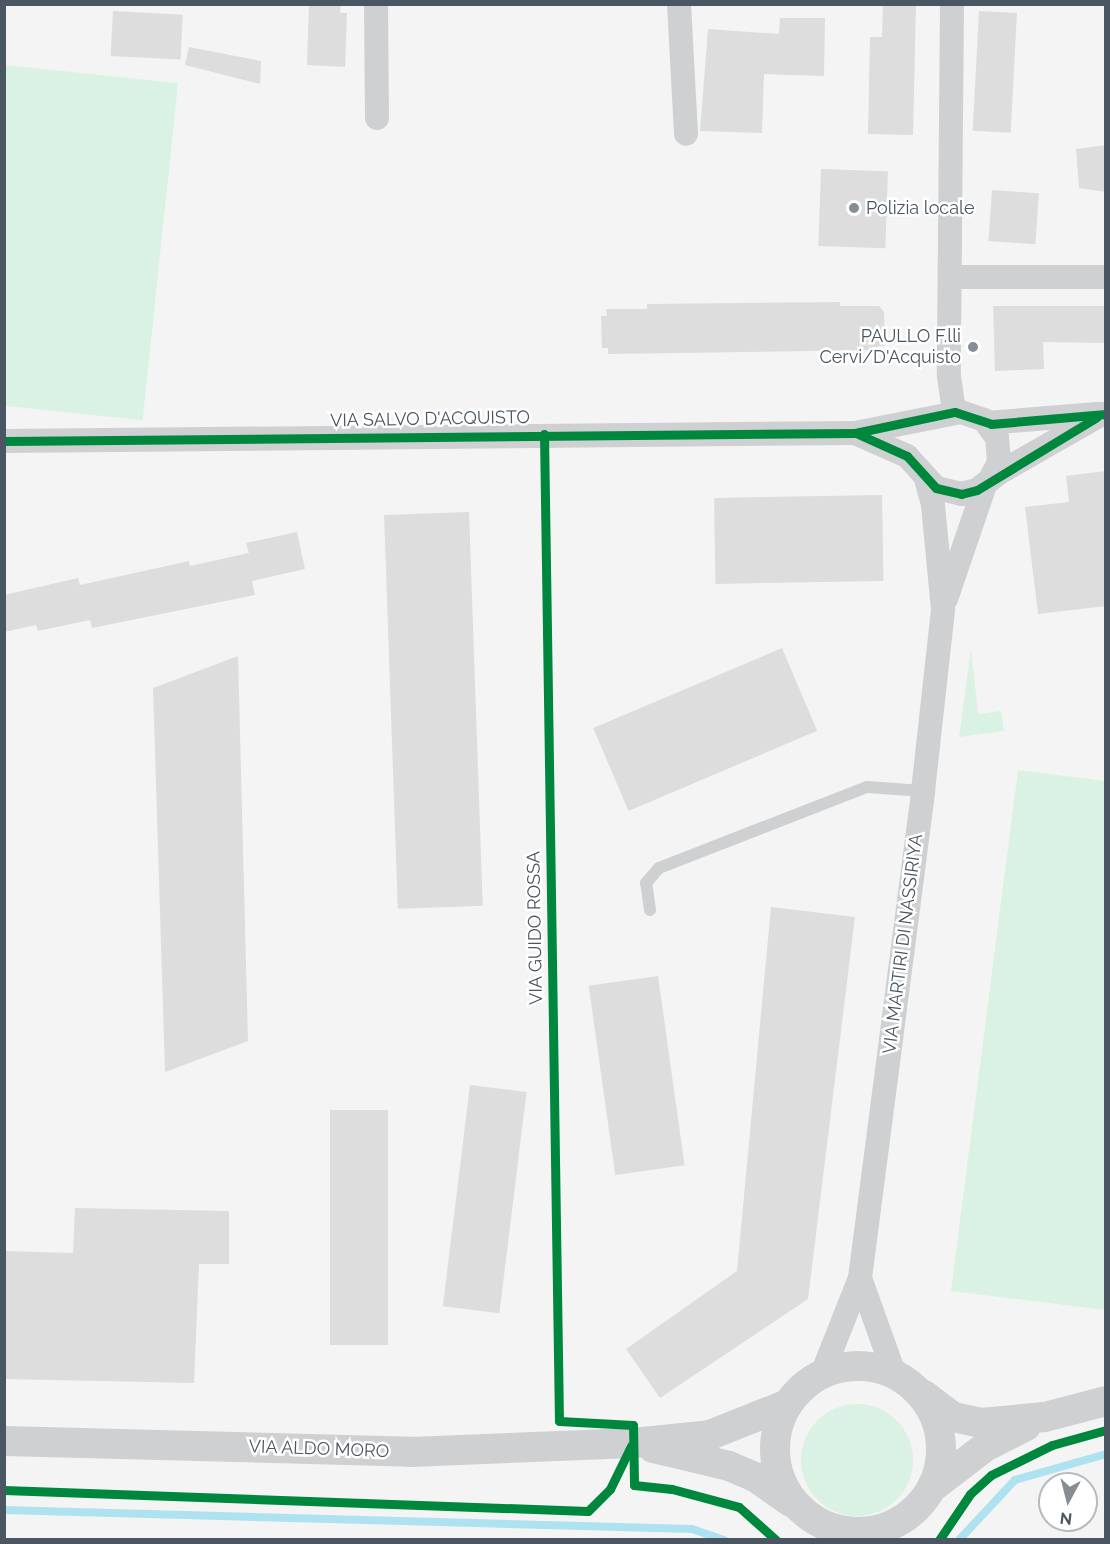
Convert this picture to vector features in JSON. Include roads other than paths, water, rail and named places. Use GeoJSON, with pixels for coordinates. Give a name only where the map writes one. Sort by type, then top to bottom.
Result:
{"type":"FeatureCollection","features":[{"type":"Feature","properties":{"kind":"street"},"geometry":{"type":"LineString","coordinates":[[376,4],[377,118]]}},
{"type":"Feature","properties":{"kind":"street"},"geometry":{"type":"LineString","coordinates":[[679,4],[686,134]]}},
{"type":"Feature","properties":{"kind":"street"},"geometry":{"type":"LineString","coordinates":[[924,475],[918,444],[945,415],[949,403],[952,4]]}},
{"type":"Feature","properties":{"kind":"street"},"geometry":{"type":"LineString","coordinates":[[950,277],[1106,277]]}},
{"type":"Feature","properties":{"kind":"street"},"geometry":{"type":"LineString","coordinates":[[855,433],[945,415],[970,413],[987,423],[1104,414]]}},
{"type":"Feature","properties":{"kind":"street"},"geometry":{"type":"LineString","coordinates":[[855,433],[907,456],[939,489],[957,495],[988,483],[1104,414]]}},
{"type":"Feature","properties":{"kind":"street"},"geometry":{"type":"LineString","coordinates":[[987,423],[1000,452],[988,483]]}},
{"type":"Feature","properties":{"kind":"street","name":"VIA SALVO D'ACQUISTO"},"geometry":{"type":"LineString","coordinates":[[4,441],[855,433]]}},
{"type":"Feature","properties":{"kind":"street","name":"VIA MARTIRI DI NASSIRIYA"},"geometry":{"type":"LineString","coordinates":[[822,1374],[860,1278],[923,791],[942,609],[933,505],[924,475]]}},
{"type":"Feature","properties":{"kind":"street","name":"VIA MARTIRI DI NASSIRIYA"},"geometry":{"type":"LineString","coordinates":[[942,609],[988,483]]}},
{"type":"Feature","properties":{"kind":"street","name":"VIA MARTIRI DI NASSIRIYA"},"geometry":{"type":"LineString","coordinates":[[860,1278],[894,1373]]}},
{"type":"Feature","properties":{"kind":"street","name":"VIA ALDO MORO"},"geometry":{"type":"LineString","coordinates":[[4,1441],[411,1452],[633,1443],[710,1435],[788,1404],[822,1374],[858,1366],[894,1373],[953,1417],[981,1423],[1045,1417],[1106,1401]]}},
{"type":"Feature","properties":{"kind":"street","name":"VIA ALDO MORO"},"geometry":{"type":"LineString","coordinates":[[919,1391],[939,1426],[940,1467],[934,1486]]}},
{"type":"Feature","properties":{"kind":"street","name":"VIA ALDO MORO"},"geometry":{"type":"LineString","coordinates":[[788,1404],[776,1434],[776,1466],[799,1508]]}},
{"type":"Feature","properties":{"kind":"street","name":"VIA ALDO MORO"},"geometry":{"type":"LineString","coordinates":[[633,1443],[729,1466],[755,1477],[799,1508],[845,1532],[881,1530],[912,1514],[934,1486],[985,1447],[1045,1417]]}},
{"type":"Feature","properties":{"kind":"lane"},"geometry":{"type":"LineString","coordinates":[[650,910],[646,883],[659,867],[867,787],[923,791]]}},
{"type":"Feature","properties":{"kind":"waterway"},"geometry":{"type":"LineString","coordinates":[[959,1540],[1015,1480],[1106,1454]]}},
{"type":"Feature","properties":{"kind":"waterway"},"geometry":{"type":"LineString","coordinates":[[4,1510],[692,1529],[724,1540]]}},
{"type":"Feature","properties":{"kind":"place","name":"Polizia locale"},"geometry":{"type":"Point","coordinates":[854,208]}},
{"type":"Feature","properties":{"kind":"place","name":"PAULLO F.lli Cervi/D'Acquisto"},"geometry":{"type":"Point","coordinates":[973,347]}}]}
